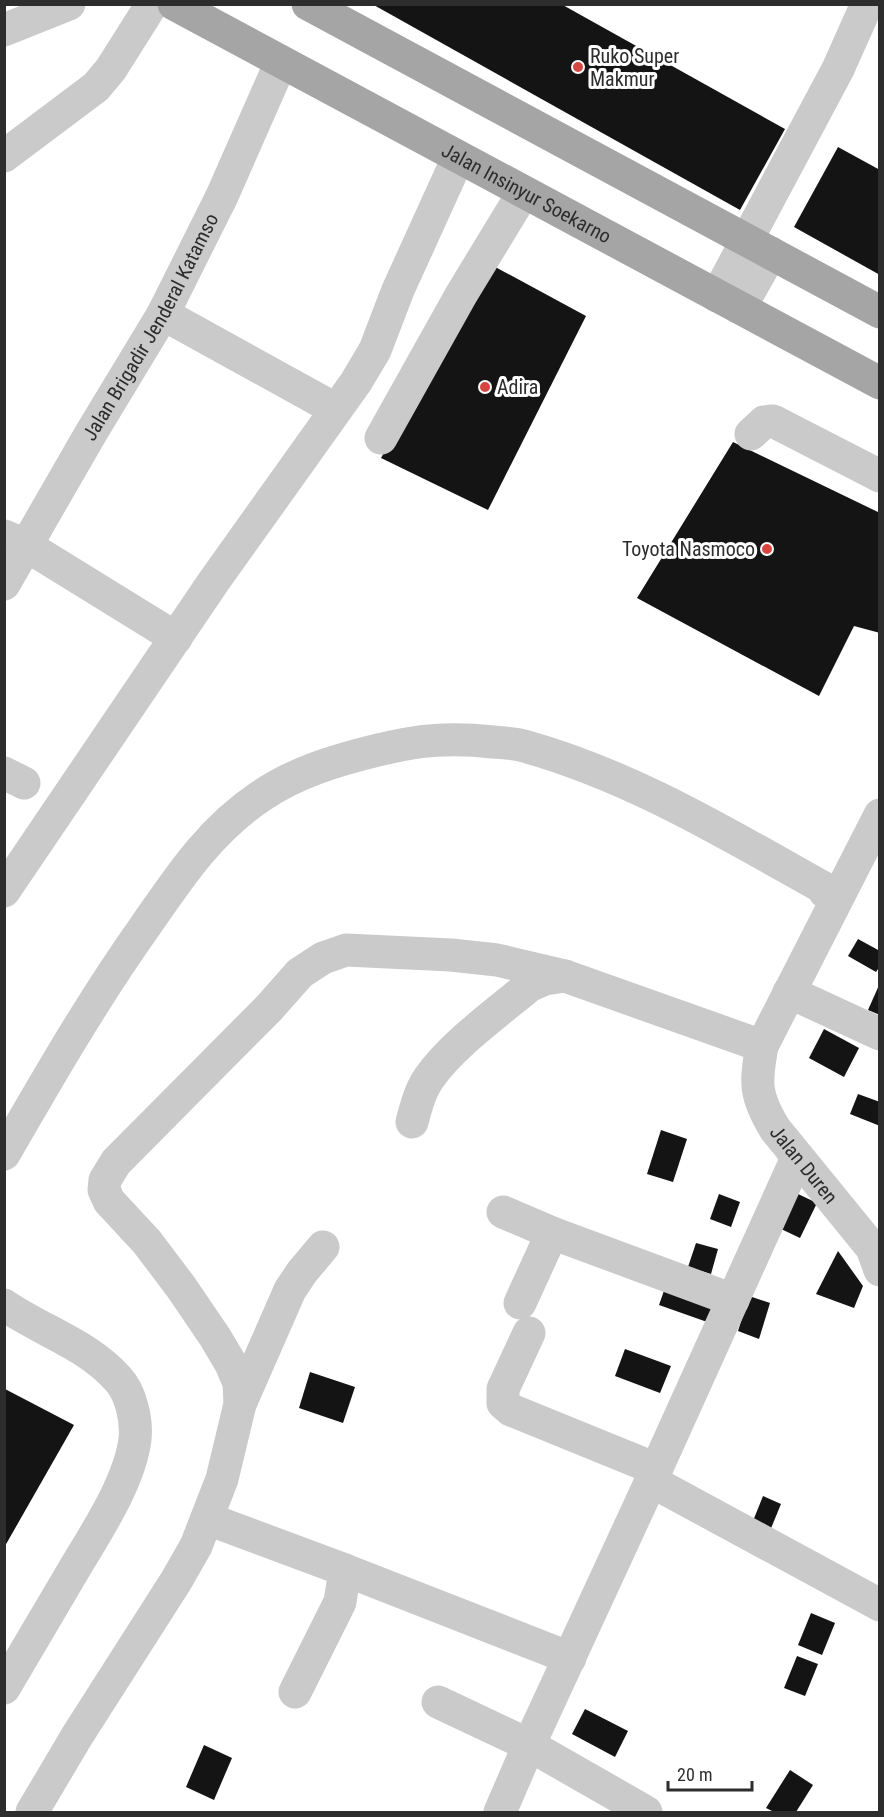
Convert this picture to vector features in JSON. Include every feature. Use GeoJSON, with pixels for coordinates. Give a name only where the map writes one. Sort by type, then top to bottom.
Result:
{"type":"FeatureCollection","features":[{"type":"Feature","properties":{"kind":"main road","name":"Jalan Insinyur Soekarno"},"geometry":{"type":"LineString","coordinates":[[174,4],[879,383]]}},
{"type":"Feature","properties":{"kind":"main road"},"geometry":{"type":"LineString","coordinates":[[314,6],[879,312]]}},
{"type":"Feature","properties":{"kind":"street"},"geometry":{"type":"LineString","coordinates":[[4,30],[69,4]]}},
{"type":"Feature","properties":{"kind":"street"},"geometry":{"type":"LineString","coordinates":[[4,156],[96,87],[111,69],[152,4]]}},
{"type":"Feature","properties":{"kind":"street"},"geometry":{"type":"LineString","coordinates":[[729,302],[759,247],[867,4]]}},
{"type":"Feature","properties":{"kind":"street","name":"Jalan Brigadir Jenderal Katamso"},"geometry":{"type":"LineString","coordinates":[[4,585],[16,541],[163,314],[222,196],[281,62]]}},
{"type":"Feature","properties":{"kind":"street"},"geometry":{"type":"LineString","coordinates":[[4,891],[176,638],[356,382],[375,350],[398,290],[458,158]]}},
{"type":"Feature","properties":{"kind":"street"},"geometry":{"type":"LineString","coordinates":[[381,438],[460,295],[523,193]]}},
{"type":"Feature","properties":{"kind":"street"},"geometry":{"type":"LineString","coordinates":[[163,314],[335,409]]}},
{"type":"Feature","properties":{"kind":"street"},"geometry":{"type":"LineString","coordinates":[[752,434],[764,422],[773,421],[879,476]]}},
{"type":"Feature","properties":{"kind":"street"},"geometry":{"type":"LineString","coordinates":[[16,541],[176,638]]}},
{"type":"Feature","properties":{"kind":"street"},"geometry":{"type":"LineString","coordinates":[[4,1154],[91,1006],[197,853],[225,823],[261,796],[307,771],[412,741],[461,738],[521,745],[583,765],[630,784],[688,812],[832,892]]}},
{"type":"Feature","properties":{"kind":"street","name":"Jalan Duren"},"geometry":{"type":"LineString","coordinates":[[877,1255],[845,1213],[796,1158],[775,1129],[762,1108],[757,1086],[762,1046],[789,992],[832,892],[879,814]]}},
{"type":"Feature","properties":{"kind":"street"},"geometry":{"type":"LineString","coordinates":[[240,1404],[239,1383],[215,1337],[147,1242],[109,1201],[104,1190],[105,1180],[116,1162],[269,1008],[300,973],[322,958],[346,950],[451,955],[498,960],[565,975],[762,1046]]}},
{"type":"Feature","properties":{"kind":"street"},"geometry":{"type":"LineString","coordinates":[[412,1122],[428,1079],[443,1062],[529,986],[545,979],[565,975]]}},
{"type":"Feature","properties":{"kind":"street"},"geometry":{"type":"LineString","coordinates":[[789,992],[879,1034]]}},
{"type":"Feature","properties":{"kind":"street"},"geometry":{"type":"LineString","coordinates":[[500,1812],[796,1158]]}},
{"type":"Feature","properties":{"kind":"street"},"geometry":{"type":"LineString","coordinates":[[503,1212],[552,1233],[733,1300]]}},
{"type":"Feature","properties":{"kind":"street"},"geometry":{"type":"LineString","coordinates":[[552,1233],[524,1318],[504,1389],[503,1403],[511,1410],[654,1475],[879,1605]]}},
{"type":"Feature","properties":{"kind":"street"},"geometry":{"type":"LineString","coordinates":[[32,1812],[196,1546],[216,1523],[222,1479],[240,1404],[290,1290],[323,1247]]}},
{"type":"Feature","properties":{"kind":"street"},"geometry":{"type":"LineString","coordinates":[[4,1688],[107,1513],[126,1471],[135,1440],[129,1397],[120,1380],[90,1354],[7,1313]]}},
{"type":"Feature","properties":{"kind":"street"},"geometry":{"type":"LineString","coordinates":[[216,1523],[345,1570],[570,1658]]}},
{"type":"Feature","properties":{"kind":"street"},"geometry":{"type":"LineString","coordinates":[[295,1692],[340,1602],[345,1570]]}},
{"type":"Feature","properties":{"kind":"street"},"geometry":{"type":"LineString","coordinates":[[438,1702],[529,1745],[646,1812]]}},
{"type":"Feature","properties":{"kind":"building","name":"Ruko Super Makmur"},"geometry":{"type":"Polygon","coordinates":[[[372,4],[561,4],[785,129],[740,210],[372,4]]]}},
{"type":"Feature","properties":{"kind":"building"},"geometry":{"type":"Polygon","coordinates":[[[838,147],[880,170],[880,275],[794,227],[838,147]]]}},
{"type":"Feature","properties":{"kind":"building","name":"Adira"},"geometry":{"type":"Polygon","coordinates":[[[488,263],[586,316],[488,510],[381,458],[488,263]]]}},
{"type":"Feature","properties":{"kind":"building"},"geometry":{"type":"Polygon","coordinates":[[[733,442],[880,513],[880,633],[854,626],[819,696],[637,598],[733,442]]]}},
{"type":"Feature","properties":{"kind":"building"},"geometry":{"type":"Polygon","coordinates":[[[858,939],[880,951],[880,966],[876,972],[848,956],[858,939]]]}},
{"type":"Feature","properties":{"kind":"building"},"geometry":{"type":"Polygon","coordinates":[[[880,983],[880,1015],[868,1010],[880,983]]]}},
{"type":"Feature","properties":{"kind":"building"},"geometry":{"type":"Polygon","coordinates":[[[824,1029],[859,1048],[844,1077],[809,1058],[824,1029]]]}},
{"type":"Feature","properties":{"kind":"building"},"geometry":{"type":"Polygon","coordinates":[[[858,1094],[880,1102],[880,1126],[850,1114],[858,1094]]]}},
{"type":"Feature","properties":{"kind":"building"},"geometry":{"type":"Polygon","coordinates":[[[661,1130],[687,1139],[673,1182],[647,1174],[661,1130]]]}},
{"type":"Feature","properties":{"kind":"building"},"geometry":{"type":"Polygon","coordinates":[[[796,1193],[817,1203],[800,1238],[779,1228],[796,1193]]]}},
{"type":"Feature","properties":{"kind":"building"},"geometry":{"type":"Polygon","coordinates":[[[719,1194],[740,1202],[731,1227],[710,1219],[719,1194]]]}},
{"type":"Feature","properties":{"kind":"building"},"geometry":{"type":"Polygon","coordinates":[[[696,1243],[718,1249],[711,1274],[688,1267],[696,1243]]]}},
{"type":"Feature","properties":{"kind":"building"},"geometry":{"type":"Polygon","coordinates":[[[838,1251],[863,1286],[854,1308],[816,1294],[838,1251]]]}},
{"type":"Feature","properties":{"kind":"building"},"geometry":{"type":"Polygon","coordinates":[[[667,1282],[718,1299],[710,1323],[659,1305],[667,1282]]]}},
{"type":"Feature","properties":{"kind":"building"},"geometry":{"type":"Polygon","coordinates":[[[749,1296],[770,1303],[759,1339],[738,1331],[749,1296]]]}},
{"type":"Feature","properties":{"kind":"building"},"geometry":{"type":"Polygon","coordinates":[[[625,1349],[671,1366],[660,1393],[615,1376],[625,1349]]]}},
{"type":"Feature","properties":{"kind":"building"},"geometry":{"type":"Polygon","coordinates":[[[310,1372],[355,1387],[343,1423],[299,1408],[310,1372]]]}},
{"type":"Feature","properties":{"kind":"building"},"geometry":{"type":"Polygon","coordinates":[[[5,1389],[74,1425],[5,1546],[5,1389]]]}},
{"type":"Feature","properties":{"kind":"building"},"geometry":{"type":"Polygon","coordinates":[[[763,1496],[781,1504],[767,1538],[749,1531],[763,1496]]]}},
{"type":"Feature","properties":{"kind":"building"},"geometry":{"type":"Polygon","coordinates":[[[811,1613],[835,1623],[822,1655],[798,1645],[811,1613]]]}},
{"type":"Feature","properties":{"kind":"building"},"geometry":{"type":"Polygon","coordinates":[[[797,1656],[818,1664],[805,1696],[784,1688],[797,1656]]]}},
{"type":"Feature","properties":{"kind":"building"},"geometry":{"type":"Polygon","coordinates":[[[585,1709],[628,1731],[615,1757],[572,1734],[585,1709]]]}},
{"type":"Feature","properties":{"kind":"building"},"geometry":{"type":"Polygon","coordinates":[[[204,1745],[232,1758],[214,1800],[186,1787],[204,1745]]]}},
{"type":"Feature","properties":{"kind":"building"},"geometry":{"type":"Polygon","coordinates":[[[790,1770],[813,1785],[796,1812],[774,1812],[766,1808],[790,1770]]]}},
{"type":"Feature","properties":{"kind":"place","name":"Ruko Super Makmur"},"geometry":{"type":"Point","coordinates":[578,67]}},
{"type":"Feature","properties":{"kind":"place","name":"Adira"},"geometry":{"type":"Point","coordinates":[485,387]}},
{"type":"Feature","properties":{"kind":"place","name":"Toyota Nasmoco"},"geometry":{"type":"Point","coordinates":[767,549]}}]}
